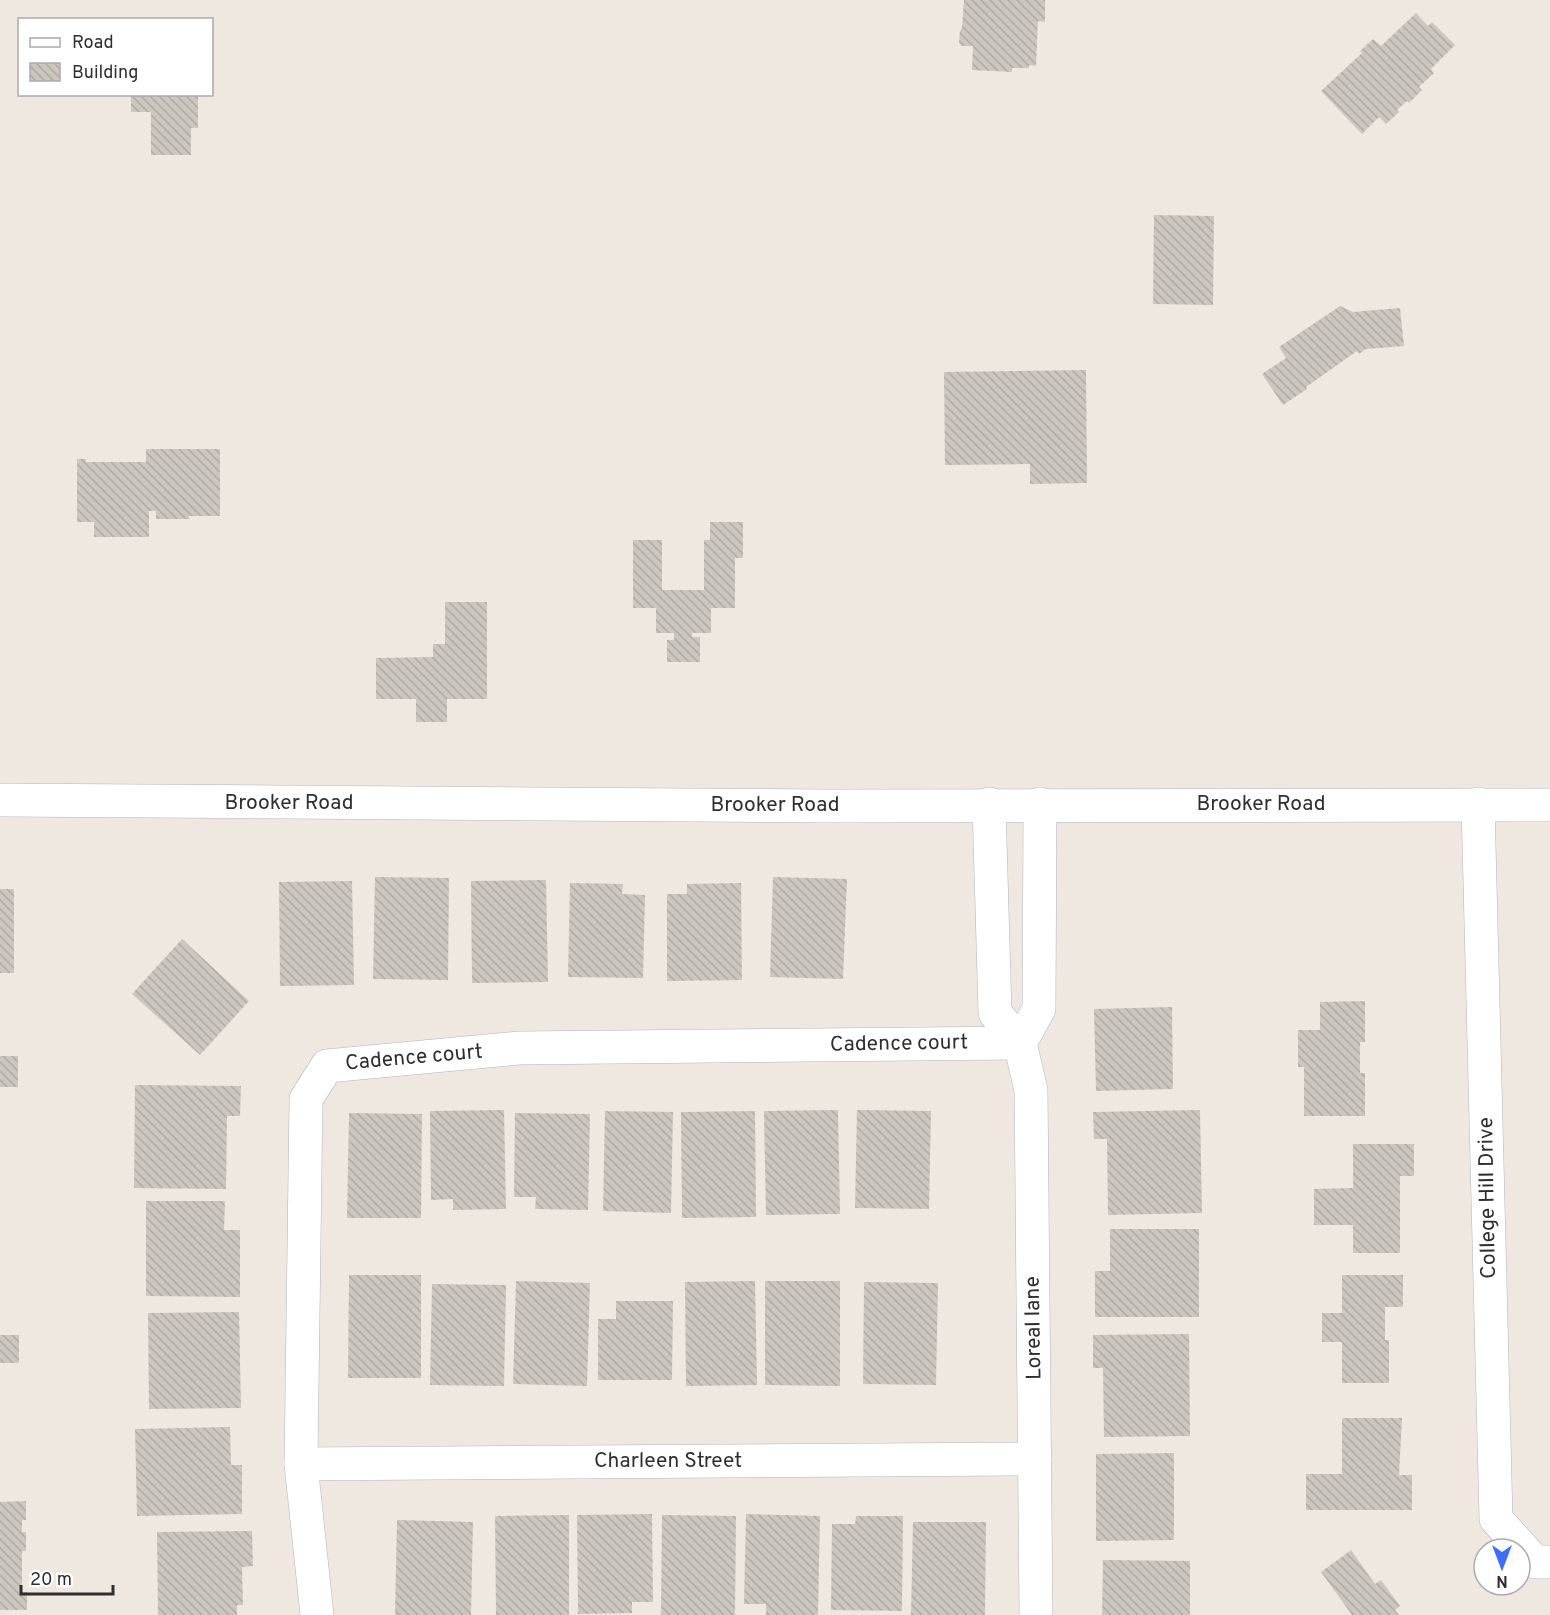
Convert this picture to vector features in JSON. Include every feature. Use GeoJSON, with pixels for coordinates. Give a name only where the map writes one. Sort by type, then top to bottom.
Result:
{"type":"FeatureCollection","features":[{"type":"Feature","properties":{"kind":"street","name":"Brooker Road"},"geometry":{"type":"LineString","coordinates":[[0,800],[825,806],[1550,805]]}},
{"type":"Feature","properties":{"kind":"street","name":"Loreal lane"},"geometry":{"type":"LineString","coordinates":[[988,804],[995,1013],[1020,1043],[1031,1090],[1036,1615]]}},
{"type":"Feature","properties":{"kind":"street"},"geometry":{"type":"LineString","coordinates":[[1020,1043],[1039,1009],[1040,804]]}},
{"type":"Feature","properties":{"kind":"street","name":"College Hill Drive"},"geometry":{"type":"LineString","coordinates":[[1478,804],[1496,1519],[1535,1562],[1550,1562]]}},
{"type":"Feature","properties":{"kind":"street"},"geometry":{"type":"LineString","coordinates":[[993,934],[1039,933]]}},
{"type":"Feature","properties":{"kind":"street","name":"Cadence court"},"geometry":{"type":"LineString","coordinates":[[317,1615],[301,1464],[306,1099],[327,1066],[519,1048],[1020,1043]]}},
{"type":"Feature","properties":{"kind":"street","name":"Charleen Street"},"geometry":{"type":"LineString","coordinates":[[301,1464],[1035,1459]]}},
{"type":"Feature","properties":{"kind":"building"},"geometry":{"type":"Polygon","coordinates":[[[964,0],[1045,0],[1045,22],[1038,21],[1036,66],[1012,68],[1012,72],[972,70],[973,46],[962,46],[959,43],[964,0]]]}},
{"type":"Feature","properties":{"kind":"building"},"geometry":{"type":"Polygon","coordinates":[[[1416,13],[1428,26],[1432,22],[1455,45],[1431,69],[1434,73],[1419,87],[1422,90],[1409,103],[1407,101],[1397,110],[1399,112],[1386,124],[1379,117],[1362,134],[1321,91],[1362,53],[1360,51],[1373,39],[1381,46],[1416,13]]]}},
{"type":"Feature","properties":{"kind":"building"},"geometry":{"type":"Polygon","coordinates":[[[131,96],[198,96],[198,128],[191,128],[191,155],[151,155],[151,112],[131,112],[131,96]]]}},
{"type":"Feature","properties":{"kind":"building"},"geometry":{"type":"Polygon","coordinates":[[[1154,215],[1214,216],[1213,305],[1153,304],[1154,215]]]}},
{"type":"Feature","properties":{"kind":"building"},"geometry":{"type":"Polygon","coordinates":[[[1340,306],[1353,312],[1400,308],[1404,346],[1366,349],[1359,354],[1357,351],[1283,405],[1262,374],[1286,358],[1279,347],[1340,306]]]}},
{"type":"Feature","properties":{"kind":"building"},"geometry":{"type":"Polygon","coordinates":[[[1086,370],[1087,483],[1030,484],[1030,464],[945,465],[944,372],[1086,370]]]}},
{"type":"Feature","properties":{"kind":"building"},"geometry":{"type":"Polygon","coordinates":[[[146,449],[220,449],[220,516],[156,519],[156,511],[149,511],[149,537],[94,537],[94,522],[77,522],[77,459],[86,459],[86,462],[146,462],[146,449]]]}},
{"type":"Feature","properties":{"kind":"building"},"geometry":{"type":"Polygon","coordinates":[[[710,522],[743,522],[743,558],[735,558],[735,608],[711,608],[711,633],[692,633],[692,637],[700,637],[700,662],[667,662],[667,640],[674,640],[674,633],[656,633],[656,608],[633,608],[633,540],[662,540],[662,590],[704,590],[704,540],[710,540],[710,522]]]}},
{"type":"Feature","properties":{"kind":"building"},"geometry":{"type":"Polygon","coordinates":[[[445,602],[487,602],[487,699],[447,699],[447,722],[416,722],[416,699],[376,699],[376,658],[433,657],[433,644],[445,644],[445,602]]]}},
{"type":"Feature","properties":{"kind":"building"},"geometry":{"type":"Polygon","coordinates":[[[375,877],[449,878],[448,980],[373,979],[375,877]]]}},
{"type":"Feature","properties":{"kind":"building"},"geometry":{"type":"Polygon","coordinates":[[[773,877],[847,879],[843,979],[770,977],[773,877]]]}},
{"type":"Feature","properties":{"kind":"building"},"geometry":{"type":"Polygon","coordinates":[[[546,880],[548,982],[472,983],[471,881],[546,880]]]}},
{"type":"Feature","properties":{"kind":"building"},"geometry":{"type":"Polygon","coordinates":[[[352,881],[354,985],[280,986],[279,882],[352,881]]]}},
{"type":"Feature","properties":{"kind":"building"},"geometry":{"type":"Polygon","coordinates":[[[570,883],[623,884],[622,894],[645,895],[643,978],[568,977],[570,883]]]}},
{"type":"Feature","properties":{"kind":"building"},"geometry":{"type":"Polygon","coordinates":[[[741,883],[742,980],[667,981],[667,894],[687,894],[687,884],[741,883]]]}},
{"type":"Feature","properties":{"kind":"building"},"geometry":{"type":"Polygon","coordinates":[[[0,889],[14,889],[14,973],[0,973],[0,889]]]}},
{"type":"Feature","properties":{"kind":"building"},"geometry":{"type":"Polygon","coordinates":[[[182,939],[249,1001],[200,1055],[132,994],[182,939]]]}},
{"type":"Feature","properties":{"kind":"building"},"geometry":{"type":"Polygon","coordinates":[[[1365,1001],[1365,1042],[1360,1042],[1360,1073],[1365,1073],[1365,1116],[1304,1116],[1304,1067],[1298,1067],[1298,1030],[1320,1030],[1320,1002],[1365,1001]]]}},
{"type":"Feature","properties":{"kind":"building"},"geometry":{"type":"Polygon","coordinates":[[[1172,1007],[1173,1089],[1096,1091],[1094,1009],[1172,1007]]]}},
{"type":"Feature","properties":{"kind":"building"},"geometry":{"type":"Polygon","coordinates":[[[0,1056],[18,1056],[18,1087],[0,1087],[0,1056]]]}},
{"type":"Feature","properties":{"kind":"building"},"geometry":{"type":"Polygon","coordinates":[[[135,1085],[241,1086],[240,1116],[227,1116],[226,1189],[134,1188],[135,1085]]]}},
{"type":"Feature","properties":{"kind":"building"},"geometry":{"type":"Polygon","coordinates":[[[504,1110],[506,1209],[453,1210],[453,1199],[431,1200],[430,1111],[504,1110]]]}},
{"type":"Feature","properties":{"kind":"building"},"geometry":{"type":"Polygon","coordinates":[[[838,1110],[840,1214],[766,1215],[764,1111],[838,1110]]]}},
{"type":"Feature","properties":{"kind":"building"},"geometry":{"type":"Polygon","coordinates":[[[857,1110],[931,1111],[929,1209],[855,1208],[857,1110]]]}},
{"type":"Feature","properties":{"kind":"building"},"geometry":{"type":"Polygon","coordinates":[[[1200,1110],[1202,1213],[1108,1215],[1107,1139],[1094,1139],[1093,1112],[1200,1110]]]}},
{"type":"Feature","properties":{"kind":"building"},"geometry":{"type":"Polygon","coordinates":[[[605,1111],[673,1112],[671,1213],[603,1211],[605,1111]]]}},
{"type":"Feature","properties":{"kind":"building"},"geometry":{"type":"Polygon","coordinates":[[[755,1111],[756,1217],[682,1218],[681,1112],[755,1111]]]}},
{"type":"Feature","properties":{"kind":"building"},"geometry":{"type":"Polygon","coordinates":[[[349,1113],[422,1114],[421,1218],[347,1218],[349,1113]]]}},
{"type":"Feature","properties":{"kind":"building"},"geometry":{"type":"Polygon","coordinates":[[[515,1113],[590,1114],[588,1210],[535,1209],[536,1197],[514,1197],[515,1113]]]}},
{"type":"Feature","properties":{"kind":"building"},"geometry":{"type":"Polygon","coordinates":[[[1353,1144],[1414,1144],[1414,1176],[1400,1176],[1400,1253],[1353,1253],[1353,1225],[1314,1225],[1314,1189],[1353,1188],[1353,1144]]]}},
{"type":"Feature","properties":{"kind":"building"},"geometry":{"type":"Polygon","coordinates":[[[146,1201],[225,1201],[224,1230],[240,1230],[240,1297],[146,1296],[146,1201]]]}},
{"type":"Feature","properties":{"kind":"building"},"geometry":{"type":"Polygon","coordinates":[[[1110,1229],[1199,1229],[1199,1317],[1095,1317],[1095,1271],[1110,1271],[1110,1229]]]}},
{"type":"Feature","properties":{"kind":"building"},"geometry":{"type":"Polygon","coordinates":[[[349,1275],[421,1275],[421,1378],[348,1378],[349,1275]]]}},
{"type":"Feature","properties":{"kind":"building"},"geometry":{"type":"Polygon","coordinates":[[[1342,1275],[1403,1275],[1403,1307],[1385,1307],[1385,1340],[1389,1340],[1389,1383],[1342,1383],[1342,1342],[1322,1342],[1322,1313],[1342,1313],[1342,1275]]]}},
{"type":"Feature","properties":{"kind":"building"},"geometry":{"type":"Polygon","coordinates":[[[516,1281],[590,1283],[587,1386],[513,1384],[516,1281]]]}},
{"type":"Feature","properties":{"kind":"building"},"geometry":{"type":"Polygon","coordinates":[[[755,1281],[757,1385],[686,1386],[685,1282],[755,1281]]]}},
{"type":"Feature","properties":{"kind":"building"},"geometry":{"type":"Polygon","coordinates":[[[765,1281],[840,1281],[840,1386],[765,1385],[765,1281]]]}},
{"type":"Feature","properties":{"kind":"building"},"geometry":{"type":"Polygon","coordinates":[[[864,1282],[938,1283],[936,1385],[863,1384],[864,1282]]]}},
{"type":"Feature","properties":{"kind":"building"},"geometry":{"type":"Polygon","coordinates":[[[432,1284],[506,1285],[504,1386],[430,1385],[432,1284]]]}},
{"type":"Feature","properties":{"kind":"building"},"geometry":{"type":"Polygon","coordinates":[[[616,1301],[673,1301],[672,1380],[598,1380],[598,1319],[616,1319],[616,1301]]]}},
{"type":"Feature","properties":{"kind":"building"},"geometry":{"type":"Polygon","coordinates":[[[239,1312],[241,1408],[149,1409],[148,1313],[239,1312]]]}},
{"type":"Feature","properties":{"kind":"building"},"geometry":{"type":"Polygon","coordinates":[[[1189,1334],[1190,1436],[1104,1437],[1103,1368],[1093,1368],[1093,1335],[1189,1334]]]}},
{"type":"Feature","properties":{"kind":"building"},"geometry":{"type":"Polygon","coordinates":[[[0,1335],[19,1335],[19,1363],[0,1363],[0,1335]]]}},
{"type":"Feature","properties":{"kind":"building"},"geometry":{"type":"Polygon","coordinates":[[[1342,1418],[1402,1418],[1399,1475],[1412,1475],[1412,1510],[1306,1510],[1306,1474],[1342,1474],[1342,1418]]]}},
{"type":"Feature","properties":{"kind":"building"},"geometry":{"type":"Polygon","coordinates":[[[230,1427],[231,1465],[242,1465],[242,1514],[137,1516],[135,1429],[230,1427]]]}},
{"type":"Feature","properties":{"kind":"building"},"geometry":{"type":"Polygon","coordinates":[[[1174,1453],[1174,1540],[1096,1541],[1096,1454],[1174,1453]]]}},
{"type":"Feature","properties":{"kind":"building"},"geometry":{"type":"Polygon","coordinates":[[[26,1501],[26,1520],[22,1520],[22,1532],[26,1532],[26,1551],[22,1551],[22,1592],[27,1592],[27,1610],[0,1610],[0,1502],[26,1501]]]}},
{"type":"Feature","properties":{"kind":"building"},"geometry":{"type":"Polygon","coordinates":[[[652,1514],[653,1602],[632,1602],[632,1613],[578,1614],[577,1515],[652,1514]]]}},
{"type":"Feature","properties":{"kind":"building"},"geometry":{"type":"Polygon","coordinates":[[[746,1514],[820,1516],[818,1615],[766,1615],[766,1604],[744,1604],[746,1514]]]}},
{"type":"Feature","properties":{"kind":"building"},"geometry":{"type":"Polygon","coordinates":[[[569,1515],[569,1615],[496,1615],[495,1516],[569,1515]]]}},
{"type":"Feature","properties":{"kind":"building"},"geometry":{"type":"Polygon","coordinates":[[[662,1515],[736,1516],[735,1615],[661,1615],[662,1515]]]}},
{"type":"Feature","properties":{"kind":"building"},"geometry":{"type":"Polygon","coordinates":[[[856,1516],[903,1516],[902,1611],[831,1610],[832,1524],[855,1524],[856,1516]]]}},
{"type":"Feature","properties":{"kind":"building"},"geometry":{"type":"Polygon","coordinates":[[[397,1520],[473,1522],[471,1615],[395,1615],[397,1520]]]}},
{"type":"Feature","properties":{"kind":"building"},"geometry":{"type":"Polygon","coordinates":[[[913,1522],[986,1522],[985,1615],[911,1615],[913,1522]]]}},
{"type":"Feature","properties":{"kind":"building"},"geometry":{"type":"Polygon","coordinates":[[[252,1531],[253,1566],[242,1567],[243,1605],[237,1605],[237,1615],[158,1615],[157,1532],[252,1531]]]}},
{"type":"Feature","properties":{"kind":"building"},"geometry":{"type":"Polygon","coordinates":[[[1351,1550],[1375,1584],[1381,1580],[1400,1606],[1395,1610],[1399,1615],[1352,1615],[1321,1572],[1351,1550]]]}},
{"type":"Feature","properties":{"kind":"building"},"geometry":{"type":"Polygon","coordinates":[[[1103,1560],[1190,1561],[1190,1615],[1102,1615],[1103,1560]]]}}]}
